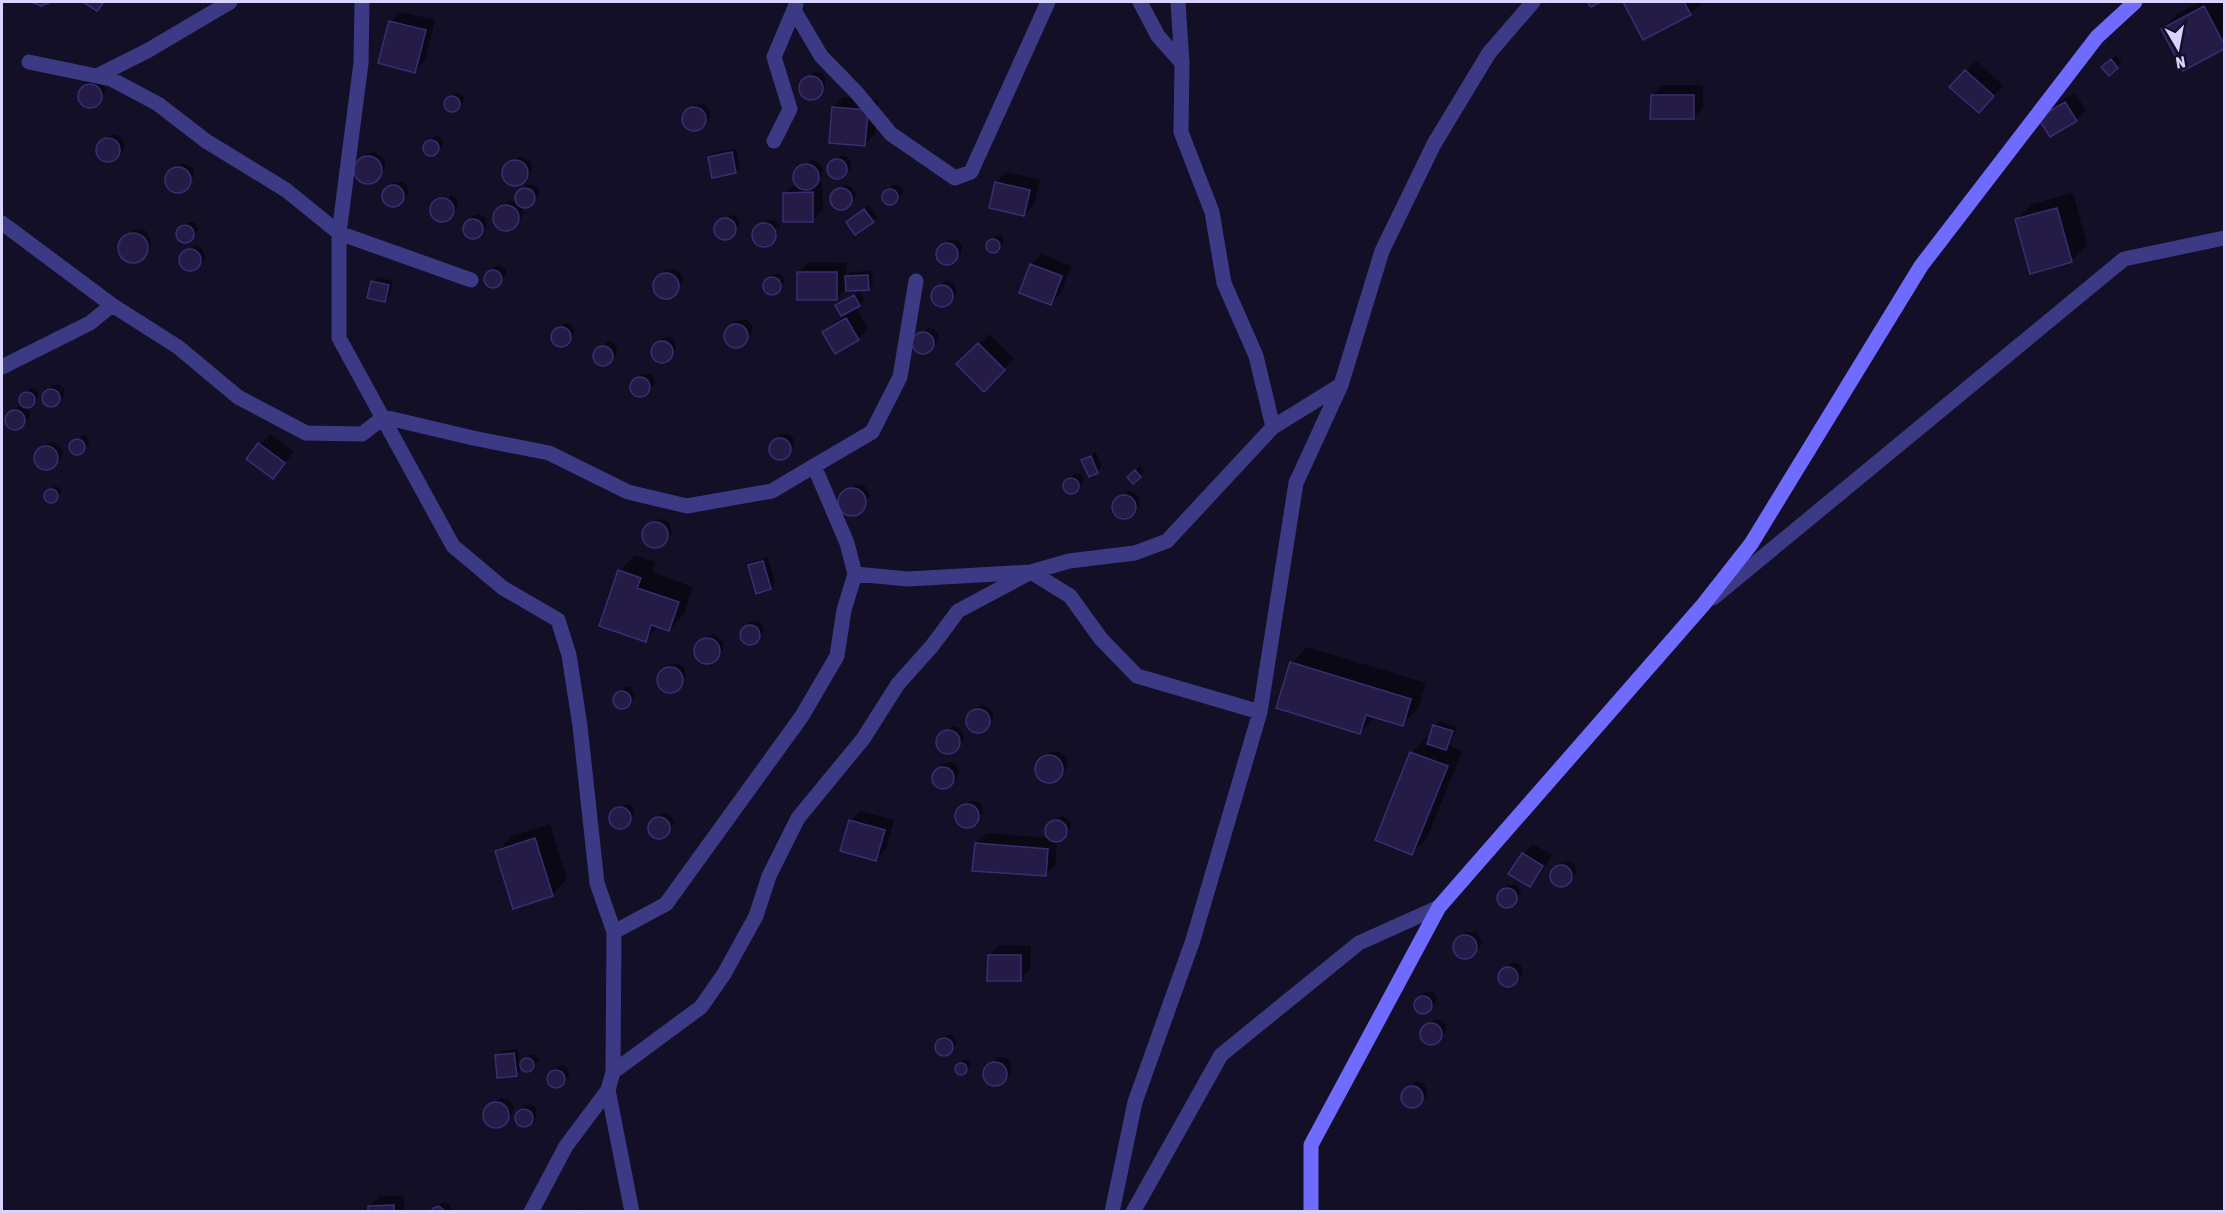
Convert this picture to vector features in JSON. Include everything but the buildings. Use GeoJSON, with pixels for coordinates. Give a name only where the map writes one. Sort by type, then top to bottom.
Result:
{"type":"FeatureCollection","features":[{"type":"Feature","properties":{"kind":"street"},"geometry":{"type":"LineString","coordinates":[[97,76],[147,51],[230,2]]}},
{"type":"Feature","properties":{"kind":"street"},"geometry":{"type":"LineString","coordinates":[[362,2],[361,63],[339,233],[339,338],[453,546],[503,588],[558,620],[569,655],[597,883],[614,932],[613,1072],[608,1090],[566,1146],[531,1212]]}},
{"type":"Feature","properties":{"kind":"street"},"geometry":{"type":"LineString","coordinates":[[796,6],[821,56],[857,93],[891,134],[955,178],[971,172],[1048,2]]}},
{"type":"Feature","properties":{"kind":"street"},"geometry":{"type":"LineString","coordinates":[[1140,2],[1158,36],[1182,63]]}},
{"type":"Feature","properties":{"kind":"street"},"geometry":{"type":"LineString","coordinates":[[1178,2],[1182,63],[1181,132],[1212,212],[1224,283],[1256,356],[1273,427]]}},
{"type":"Feature","properties":{"kind":"street"},"geometry":{"type":"LineString","coordinates":[[1112,1212],[1135,1102],[1193,940],[1260,712],[1296,483],[1341,385],[1382,251],[1434,144],[1489,53],[1533,2]]}},
{"type":"Feature","properties":{"kind":"street"},"geometry":{"type":"LineString","coordinates":[[1311,1212],[1311,1145],[1439,907],[1703,605],[1751,544],[1921,266],[2097,37],[2135,2]]}},
{"type":"Feature","properties":{"kind":"street"},"geometry":{"type":"LineString","coordinates":[[774,141],[790,110],[774,57],[796,6]]}},
{"type":"Feature","properties":{"kind":"street"},"geometry":{"type":"LineString","coordinates":[[29,62],[111,79],[158,104],[206,141],[286,190],[339,233],[471,280]]}},
{"type":"Feature","properties":{"kind":"street"},"geometry":{"type":"LineString","coordinates":[[2,223],[112,304],[178,347],[238,397],[306,433],[362,434],[384,417]]}},
{"type":"Feature","properties":{"kind":"street"},"geometry":{"type":"LineString","coordinates":[[1703,605],[2124,259],[2224,238]]}},
{"type":"Feature","properties":{"kind":"street"},"geometry":{"type":"LineString","coordinates":[[384,417],[549,453],[628,492],[687,506],[772,491],[872,432],[900,377],[916,280]]}},
{"type":"Feature","properties":{"kind":"street"},"geometry":{"type":"LineString","coordinates":[[2,368],[90,323],[112,304]]}},
{"type":"Feature","properties":{"kind":"street"},"geometry":{"type":"LineString","coordinates":[[613,1072],[701,1006],[724,974],[756,916],[769,876],[798,818],[863,739],[898,684],[932,646],[958,610],[1031,572],[1078,559],[1135,553],[1167,541],[1273,427],[1341,385]]}},
{"type":"Feature","properties":{"kind":"street"},"geometry":{"type":"LineString","coordinates":[[614,932],[666,904],[802,716],[837,656],[844,610],[855,574],[847,543],[814,466]]}},
{"type":"Feature","properties":{"kind":"street"},"geometry":{"type":"LineString","coordinates":[[855,574],[908,579],[1031,572],[1070,596],[1101,639],[1137,676],[1260,712]]}},
{"type":"Feature","properties":{"kind":"street"},"geometry":{"type":"LineString","coordinates":[[1133,1212],[1221,1054],[1359,943],[1439,907]]}},
{"type":"Feature","properties":{"kind":"street"},"geometry":{"type":"LineString","coordinates":[[608,1090],[632,1212]]}}]}
